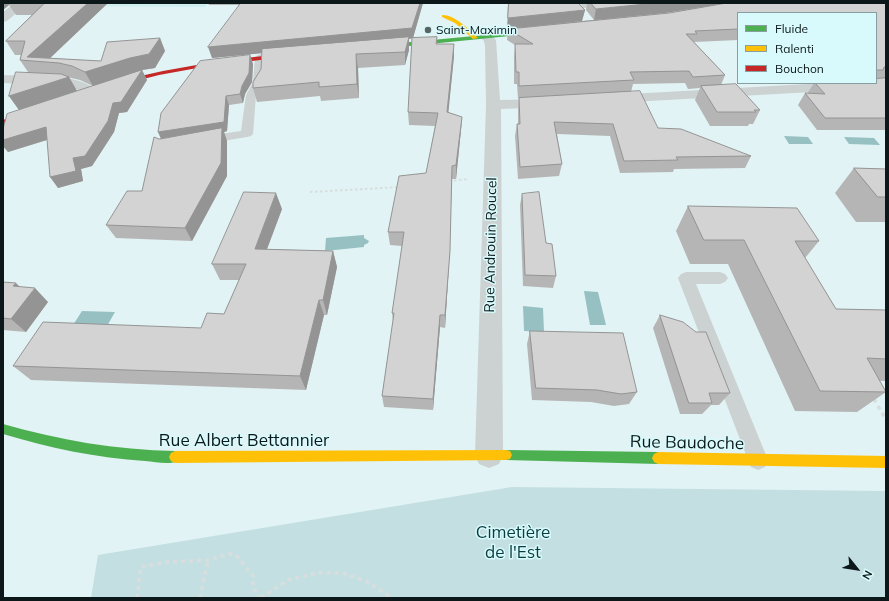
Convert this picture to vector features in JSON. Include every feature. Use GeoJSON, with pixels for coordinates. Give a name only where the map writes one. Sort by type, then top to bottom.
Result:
{"type":"FeatureCollection","features":[{"type":"Feature","properties":{"kind":"street"},"geometry":{"type":"LineString","coordinates":[[3,18],[22,3]]}},
{"type":"Feature","properties":{"kind":"street"},"geometry":{"type":"LineString","coordinates":[[446,34],[443,12],[480,37]]}},
{"type":"Feature","properties":{"kind":"street"},"geometry":{"type":"LineString","coordinates":[[369,48],[446,34],[480,37],[549,30]]}},
{"type":"Feature","properties":{"kind":"street","name":"Rue Androuin Roucel"},"geometry":{"type":"LineString","coordinates":[[480,37],[490,40],[493,104],[488,455]]}},
{"type":"Feature","properties":{"kind":"street"},"geometry":{"type":"LineString","coordinates":[[3,79],[72,82],[92,92],[142,76],[193,65],[299,54]]}},
{"type":"Feature","properties":{"kind":"street"},"geometry":{"type":"LineString","coordinates":[[598,100],[886,84]]}},
{"type":"Feature","properties":{"kind":"street"},"geometry":{"type":"LineString","coordinates":[[493,104],[559,102]]}},
{"type":"Feature","properties":{"kind":"street"},"geometry":{"type":"LineString","coordinates":[[3,122],[45,108]]}},
{"type":"Feature","properties":{"kind":"street","name":"Rue Albert Bettannier"},"geometry":{"type":"LineString","coordinates":[[3,429],[39,440],[142,457],[488,455]]}},
{"type":"Feature","properties":{"kind":"street","name":"Rue Baudoche"},"geometry":{"type":"LineString","coordinates":[[488,455],[886,462]]}},
{"type":"Feature","properties":{"kind":"lane"},"geometry":{"type":"LineString","coordinates":[[574,5],[611,3]]}},
{"type":"Feature","properties":{"kind":"lane"},"geometry":{"type":"LineString","coordinates":[[574,5],[585,16]]}},
{"type":"Feature","properties":{"kind":"lane"},"geometry":{"type":"LineString","coordinates":[[195,141],[247,134],[251,95],[258,82],[260,57]]}},
{"type":"Feature","properties":{"kind":"lane"},"geometry":{"type":"LineString","coordinates":[[720,278],[686,278],[758,460]]}},
{"type":"Feature","properties":{"kind":"path"},"geometry":{"type":"LineString","coordinates":[[445,182],[475,179],[492,180]]}},
{"type":"Feature","properties":{"kind":"path"},"geometry":{"type":"LineString","coordinates":[[310,192],[405,186]]}},
{"type":"Feature","properties":{"kind":"path"},"geometry":{"type":"LineString","coordinates":[[871,394],[886,420]]}},
{"type":"Feature","properties":{"kind":"path"},"geometry":{"type":"LineString","coordinates":[[137,598],[140,567],[166,562],[208,560],[230,554],[236,555],[253,576],[253,588],[261,598],[288,580],[317,573],[342,573],[366,582],[392,598]]}},
{"type":"Feature","properties":{"kind":"path"},"geometry":{"type":"LineString","coordinates":[[200,598],[208,560]]}},
{"type":"Feature","properties":{"kind":"shaded area"},"geometry":{"type":"Polygon","coordinates":[[[52,3],[208,3],[205,7],[49,6],[52,3]]]}},
{"type":"Feature","properties":{"kind":"shaded area"},"geometry":{"type":"Polygon","coordinates":[[[784,136],[808,137],[813,144],[789,144],[784,136]]]}},
{"type":"Feature","properties":{"kind":"shaded area"},"geometry":{"type":"Polygon","coordinates":[[[844,137],[874,138],[880,145],[849,144],[844,137]]]}},
{"type":"Feature","properties":{"kind":"shaded area"},"geometry":{"type":"Polygon","coordinates":[[[364,235],[364,238],[369,241],[364,245],[364,247],[325,251],[326,238],[364,235]]]}},
{"type":"Feature","properties":{"kind":"shaded area"},"geometry":{"type":"Polygon","coordinates":[[[584,291],[598,292],[606,325],[590,325],[584,291]]]}},
{"type":"Feature","properties":{"kind":"shaded area"},"geometry":{"type":"Polygon","coordinates":[[[523,306],[543,308],[544,332],[524,331],[523,306]]]}},
{"type":"Feature","properties":{"kind":"shaded area"},"geometry":{"type":"Polygon","coordinates":[[[82,311],[115,312],[107,326],[73,325],[82,311]]]}},
{"type":"Feature","properties":{"kind":"green space","name":"Cimetière de l'Est"},"geometry":{"type":"Polygon","coordinates":[[[512,487],[886,491],[886,598],[91,598],[98,555],[512,487]]]}},
{"type":"Feature","properties":{"kind":"building"},"geometry":{"type":"Polygon","coordinates":[[[45,3],[88,3],[27,57],[101,61],[107,42],[160,38],[149,54],[130,58],[85,72],[72,66],[59,63],[20,60],[25,41],[6,41],[45,3]]]}},
{"type":"Feature","properties":{"kind":"building"},"geometry":{"type":"Polygon","coordinates":[[[241,3],[420,3],[412,28],[208,47],[241,3]]]}},
{"type":"Feature","properties":{"kind":"building"},"geometry":{"type":"Polygon","coordinates":[[[509,3],[578,3],[585,10],[508,18],[509,3]]]}},
{"type":"Feature","properties":{"kind":"building"},"geometry":{"type":"Polygon","coordinates":[[[591,3],[656,3],[596,9],[591,3]]]}},
{"type":"Feature","properties":{"kind":"building"},"geometry":{"type":"Polygon","coordinates":[[[727,3],[886,3],[886,67],[884,67],[883,70],[877,70],[877,12],[737,12],[737,29],[695,31],[697,34],[686,34],[725,75],[693,77],[689,71],[630,72],[634,80],[519,86],[519,72],[516,72],[515,44],[533,44],[508,29],[669,13],[727,3]]]}},
{"type":"Feature","properties":{"kind":"building"},"geometry":{"type":"Polygon","coordinates":[[[409,37],[405,52],[356,54],[357,84],[319,87],[319,82],[253,88],[253,82],[261,69],[262,49],[409,37]]]}},
{"type":"Feature","properties":{"kind":"building"},"geometry":{"type":"Polygon","coordinates":[[[437,37],[436,44],[454,44],[447,112],[462,117],[456,165],[452,166],[450,251],[445,315],[440,315],[433,399],[382,396],[404,232],[388,232],[399,176],[426,173],[438,113],[408,112],[412,38],[437,37]]]}},
{"type":"Feature","properties":{"kind":"building"},"geometry":{"type":"Polygon","coordinates":[[[250,55],[249,73],[242,86],[240,94],[226,96],[224,122],[158,132],[161,113],[200,61],[250,55]]]}},
{"type":"Feature","properties":{"kind":"building"},"geometry":{"type":"Polygon","coordinates":[[[142,70],[121,102],[113,103],[108,121],[85,156],[73,158],[76,171],[50,177],[46,127],[3,140],[3,129],[7,114],[142,70]]]}},
{"type":"Feature","properties":{"kind":"building"},"geometry":{"type":"Polygon","coordinates":[[[16,72],[61,74],[69,77],[9,96],[16,72]]]}},
{"type":"Feature","properties":{"kind":"building"},"geometry":{"type":"Polygon","coordinates":[[[886,78],[886,118],[825,118],[805,93],[825,94],[816,84],[877,84],[877,79],[886,78]]]}},
{"type":"Feature","properties":{"kind":"building"},"geometry":{"type":"Polygon","coordinates":[[[736,84],[760,110],[754,110],[756,112],[717,112],[701,86],[736,84]]]}},
{"type":"Feature","properties":{"kind":"building"},"geometry":{"type":"Polygon","coordinates":[[[640,91],[658,128],[681,129],[751,156],[676,157],[678,160],[624,161],[613,124],[554,122],[562,164],[520,167],[517,124],[520,124],[519,98],[640,91]]]}},
{"type":"Feature","properties":{"kind":"building"},"geometry":{"type":"Polygon","coordinates":[[[222,128],[221,163],[185,228],[106,225],[127,191],[142,191],[154,137],[159,139],[222,128]]]}},
{"type":"Feature","properties":{"kind":"building"},"geometry":{"type":"Polygon","coordinates":[[[854,168],[886,169],[886,197],[878,197],[854,168]]]}},
{"type":"Feature","properties":{"kind":"building"},"geometry":{"type":"Polygon","coordinates":[[[244,192],[276,193],[255,249],[333,251],[323,300],[319,300],[300,376],[13,366],[43,322],[201,328],[207,313],[224,314],[246,264],[212,264],[244,192]]]}},
{"type":"Feature","properties":{"kind":"building"},"geometry":{"type":"Polygon","coordinates":[[[539,192],[546,243],[552,244],[556,276],[525,275],[522,194],[539,192]]]}},
{"type":"Feature","properties":{"kind":"building"},"geometry":{"type":"Polygon","coordinates":[[[688,206],[797,208],[819,241],[795,241],[836,309],[886,310],[886,359],[867,358],[886,392],[820,391],[744,240],[704,240],[688,206]]]}},
{"type":"Feature","properties":{"kind":"building"},"geometry":{"type":"Polygon","coordinates":[[[3,282],[16,283],[13,286],[35,288],[11,319],[3,318],[3,282]]]}},
{"type":"Feature","properties":{"kind":"building"},"geometry":{"type":"Polygon","coordinates":[[[660,315],[683,322],[696,332],[706,332],[730,393],[709,393],[712,403],[689,403],[660,315]]]}},
{"type":"Feature","properties":{"kind":"building"},"geometry":{"type":"Polygon","coordinates":[[[530,331],[623,333],[637,392],[621,394],[597,390],[536,388],[530,331]]]}},
{"type":"Feature","properties":{"kind":"traffic: fast"},"geometry":{"type":"LineString","coordinates":[[379,47],[538,32]]}},
{"type":"Feature","properties":{"kind":"traffic: fast"},"geometry":{"type":"LineString","coordinates":[[3,429],[45,441],[110,453],[175,457]]}},
{"type":"Feature","properties":{"kind":"traffic: fast"},"geometry":{"type":"LineString","coordinates":[[506,455],[658,458]]}},
{"type":"Feature","properties":{"kind":"traffic: slow"},"geometry":{"type":"LineString","coordinates":[[444,16],[457,22],[475,38]]}},
{"type":"Feature","properties":{"kind":"traffic: slow"},"geometry":{"type":"LineString","coordinates":[[175,457],[506,455]]}},
{"type":"Feature","properties":{"kind":"traffic: slow"},"geometry":{"type":"LineString","coordinates":[[658,458],[886,462]]}},
{"type":"Feature","properties":{"kind":"traffic: jam"},"geometry":{"type":"LineString","coordinates":[[116,84],[159,73],[203,65],[291,55]]}},
{"type":"Feature","properties":{"kind":"traffic: jam"},"geometry":{"type":"LineString","coordinates":[[3,122],[34,111]]}},
{"type":"Feature","properties":{"kind":"place","name":"Saint-Maximin"},"geometry":{"type":"Point","coordinates":[428,30]}}]}
